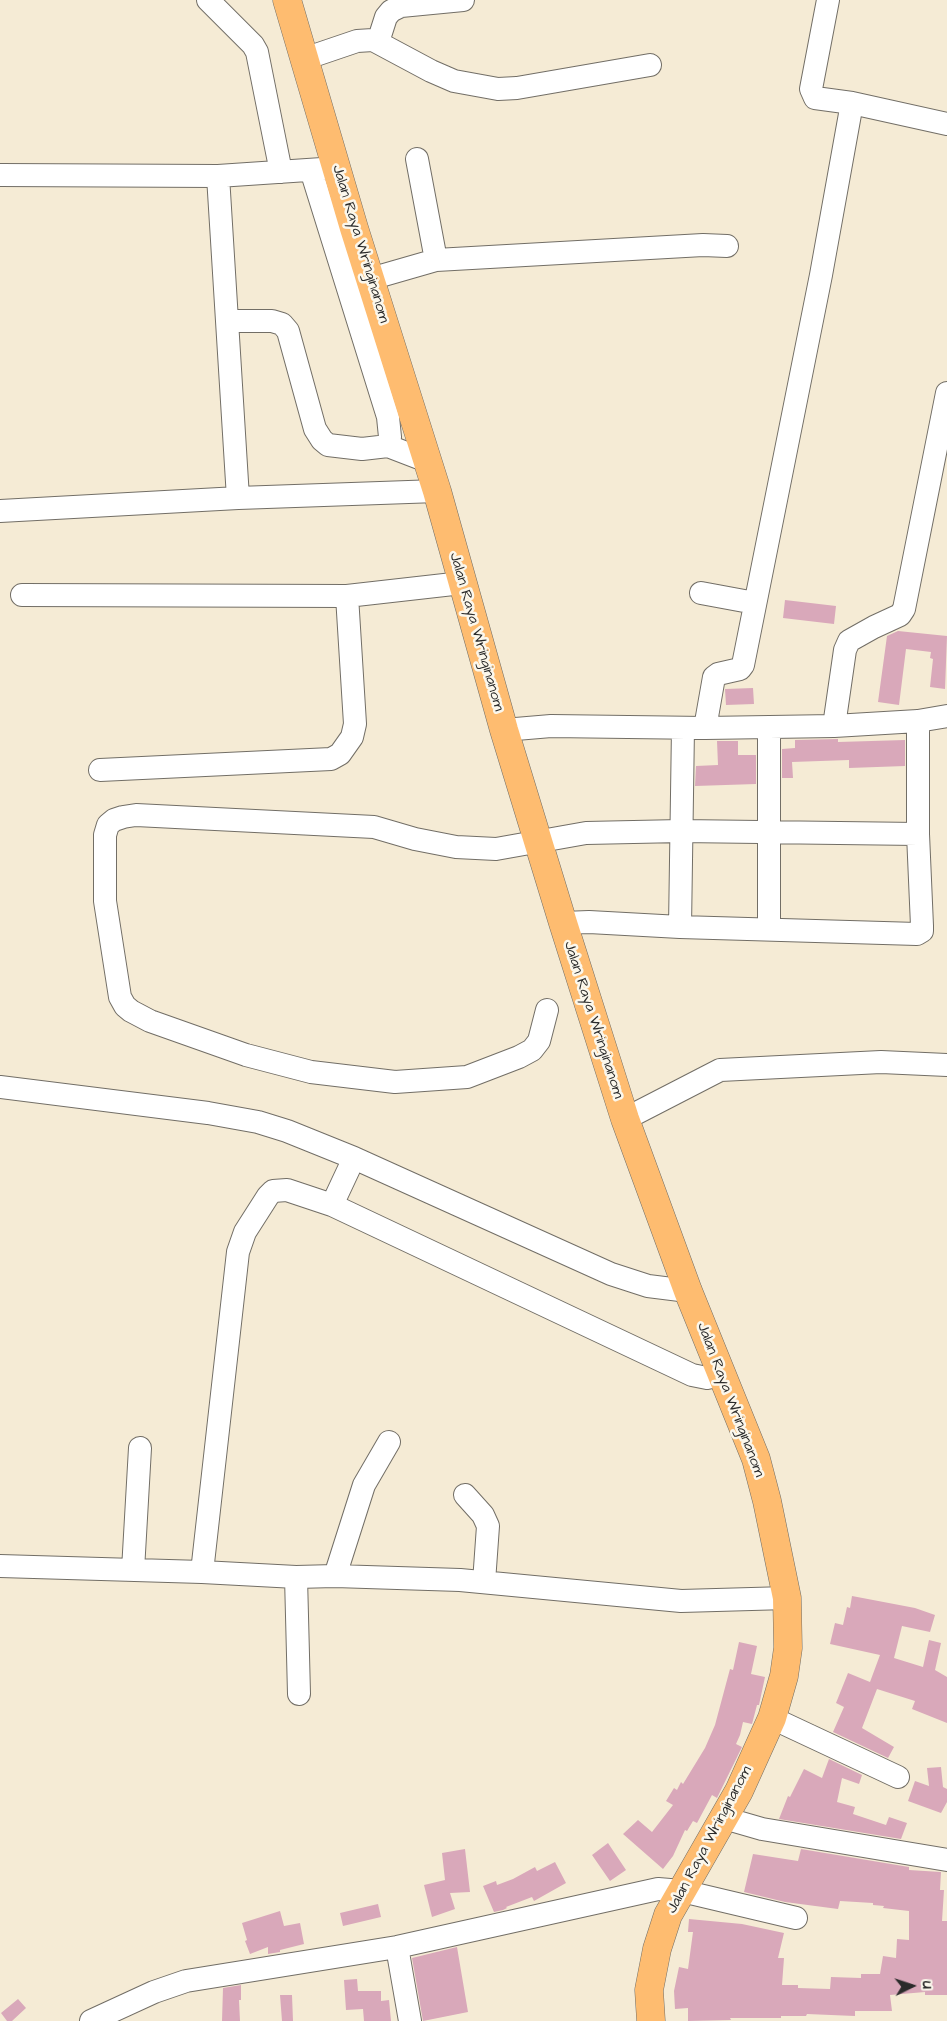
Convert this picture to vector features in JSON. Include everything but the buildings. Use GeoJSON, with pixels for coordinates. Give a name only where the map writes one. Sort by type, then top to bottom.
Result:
{"type":"FeatureCollection","features":[{"type":"Feature","properties":{"kind":"main road","name":"Jalan Raya Wringinanom"},"geometry":{"type":"LineString","coordinates":[[287,0],[304,59],[324,169],[370,279],[437,491],[462,583],[528,728],[537,841],[587,923],[645,1109],[688,1290],[756,1459],[788,1598],[788,1648],[784,1676],[772,1718],[739,1791],[668,1915],[656,1949],[650,1990],[651,2021]]}},
{"type":"Feature","properties":{"kind":"street"},"geometry":{"type":"LineString","coordinates":[[208,0],[253,45],[257,52],[281,172]]}},
{"type":"Feature","properties":{"kind":"street"},"geometry":{"type":"LineString","coordinates":[[304,59],[358,43],[390,11],[401,6],[463,0]]}},
{"type":"Feature","properties":{"kind":"street"},"geometry":{"type":"LineString","coordinates":[[828,0],[811,89],[815,98],[852,103],[947,124]]}},
{"type":"Feature","properties":{"kind":"street"},"geometry":{"type":"LineString","coordinates":[[358,43],[454,81],[498,89],[518,88],[650,65]]}},
{"type":"Feature","properties":{"kind":"street"},"geometry":{"type":"LineString","coordinates":[[705,728],[714,677],[718,674],[740,669],[743,665],[821,275],[852,103]]}},
{"type":"Feature","properties":{"kind":"street"},"geometry":{"type":"LineString","coordinates":[[417,159],[430,261]]}},
{"type":"Feature","properties":{"kind":"street"},"geometry":{"type":"LineString","coordinates":[[0,175],[218,176],[324,169],[388,417],[390,437],[388,446]]}},
{"type":"Feature","properties":{"kind":"street"},"geometry":{"type":"LineString","coordinates":[[218,176],[238,498]]}},
{"type":"Feature","properties":{"kind":"street"},"geometry":{"type":"LineString","coordinates":[[370,279],[430,261],[703,245],[727,246]]}},
{"type":"Feature","properties":{"kind":"street"},"geometry":{"type":"LineString","coordinates":[[227,321],[272,321],[282,324],[288,331],[315,429],[322,440],[328,445],[339,448],[362,449],[388,446],[427,461]]}},
{"type":"Feature","properties":{"kind":"street"},"geometry":{"type":"LineString","coordinates":[[834,726],[845,650],[849,642],[874,627],[900,615],[904,609],[947,393]]}},
{"type":"Feature","properties":{"kind":"street"},"geometry":{"type":"LineString","coordinates":[[0,511],[238,498],[437,491]]}},
{"type":"Feature","properties":{"kind":"street"},"geometry":{"type":"LineString","coordinates":[[22,595],[347,596],[462,583]]}},
{"type":"Feature","properties":{"kind":"street"},"geometry":{"type":"LineString","coordinates":[[701,593],[755,603]]}},
{"type":"Feature","properties":{"kind":"street"},"geometry":{"type":"LineString","coordinates":[[100,770],[331,759],[340,754],[352,737],[355,724],[347,596]]}},
{"type":"Feature","properties":{"kind":"street"},"geometry":{"type":"LineString","coordinates":[[528,728],[769,728],[918,721],[947,716]]}},
{"type":"Feature","properties":{"kind":"street"},"geometry":{"type":"LineString","coordinates":[[587,923],[917,934],[922,931],[918,834],[918,721]]}},
{"type":"Feature","properties":{"kind":"street"},"geometry":{"type":"LineString","coordinates":[[680,927],[682,728]]}},
{"type":"Feature","properties":{"kind":"street"},"geometry":{"type":"LineString","coordinates":[[768,929],[769,728]]}},
{"type":"Feature","properties":{"kind":"street"},"geometry":{"type":"LineString","coordinates":[[546,1010],[539,1041],[532,1050],[519,1057],[467,1077],[395,1082],[311,1072],[246,1055],[150,1021],[131,1012],[120,997],[105,901],[105,835],[108,825],[114,820],[136,815],[374,826],[415,839],[456,848],[496,849],[575,835],[681,831],[918,834]]}},
{"type":"Feature","properties":{"kind":"street"},"geometry":{"type":"LineString","coordinates":[[645,1109],[720,1070],[881,1062],[947,1065]]}},
{"type":"Feature","properties":{"kind":"street"},"geometry":{"type":"LineString","coordinates":[[0,1087],[238,1118],[287,1131],[354,1158],[611,1274],[648,1286],[688,1290]]}},
{"type":"Feature","properties":{"kind":"street"},"geometry":{"type":"LineString","coordinates":[[332,1205],[354,1158]]}},
{"type":"Feature","properties":{"kind":"street"},"geometry":{"type":"LineString","coordinates":[[202,1572],[238,1252],[240,1242],[255,1215],[273,1191],[287,1190],[332,1205],[692,1375],[707,1378],[722,1376]]}},
{"type":"Feature","properties":{"kind":"street"},"geometry":{"type":"LineString","coordinates":[[335,1576],[364,1485],[390,1442]]}},
{"type":"Feature","properties":{"kind":"street"},"geometry":{"type":"LineString","coordinates":[[133,1570],[140,1448]]}},
{"type":"Feature","properties":{"kind":"street"},"geometry":{"type":"LineString","coordinates":[[465,1495],[483,1515],[488,1526],[484,1582]]}},
{"type":"Feature","properties":{"kind":"street"},"geometry":{"type":"LineString","coordinates":[[0,1566],[484,1582],[681,1601],[788,1598]]}},
{"type":"Feature","properties":{"kind":"street"},"geometry":{"type":"LineString","coordinates":[[296,1577],[299,1694]]}},
{"type":"Feature","properties":{"kind":"street"},"geometry":{"type":"LineString","coordinates":[[772,1718],[898,1777]]}},
{"type":"Feature","properties":{"kind":"street"},"geometry":{"type":"LineString","coordinates":[[724,1818],[762,1829],[947,1860]]}},
{"type":"Feature","properties":{"kind":"street"},"geometry":{"type":"LineString","coordinates":[[91,2021],[154,1992],[186,1982],[397,1947],[658,1889],[682,1891],[796,1918]]}},
{"type":"Feature","properties":{"kind":"street"},"geometry":{"type":"LineString","coordinates":[[397,1947],[410,2021]]}}]}
